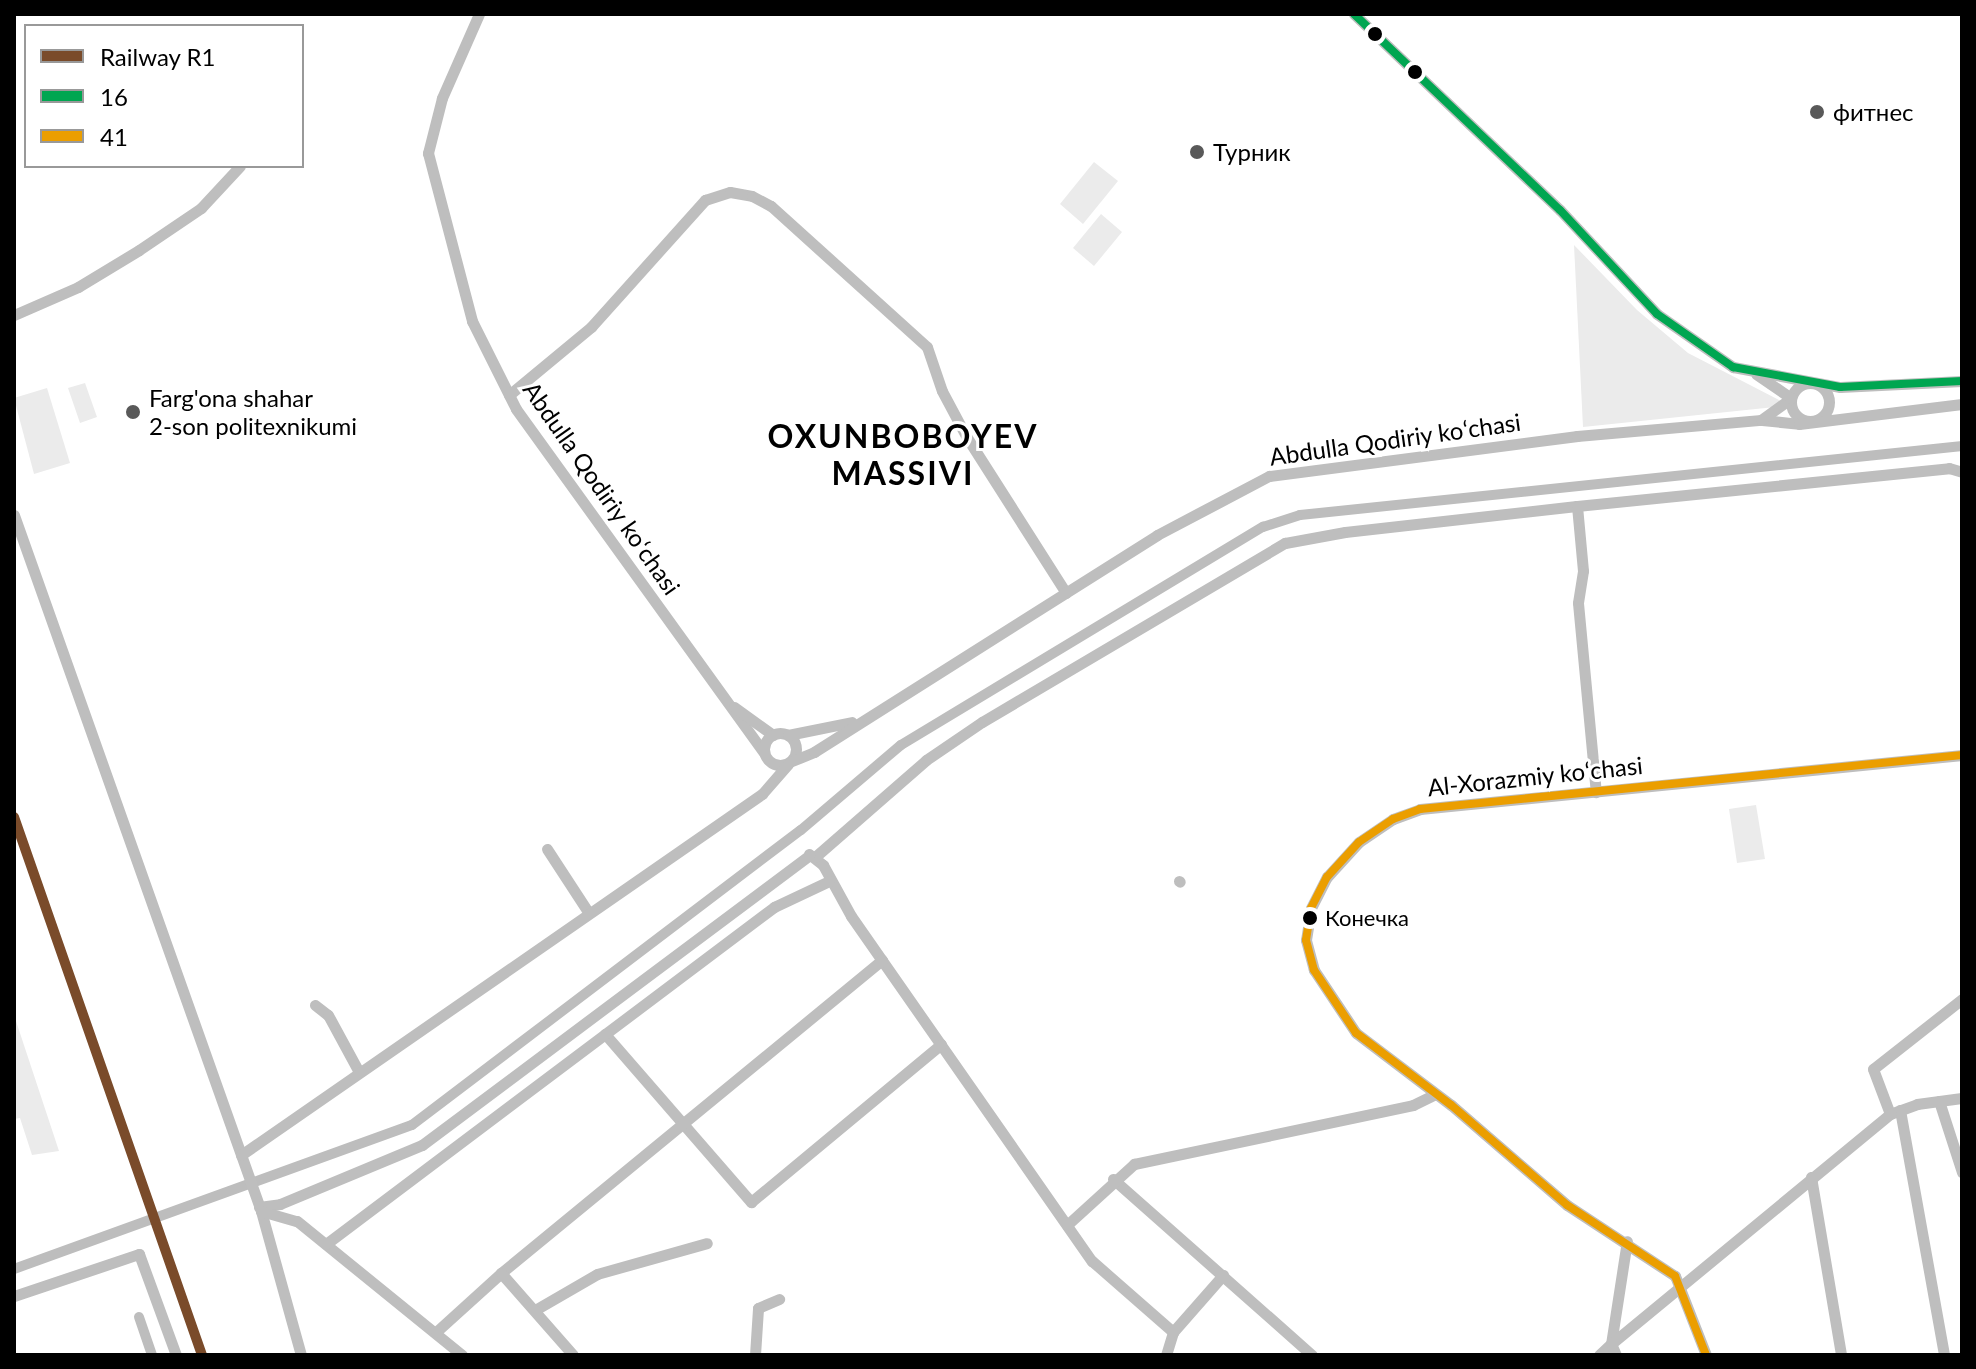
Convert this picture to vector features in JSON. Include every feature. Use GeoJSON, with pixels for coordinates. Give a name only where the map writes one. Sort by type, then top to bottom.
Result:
{"type":"FeatureCollection","features":[{"type":"Feature","properties":{"kind":"street","name":"Abdulla Qodiriy koʻchasi"},"geometry":{"type":"LineString","coordinates":[[479,14],[442,98],[428,153],[461,291],[509,395],[766,757]]}},
{"type":"Feature","properties":{"kind":"street"},"geometry":{"type":"LineString","coordinates":[[1354,14],[1425,76],[1669,326],[1733,367],[1756,374],[1868,388],[1962,381]]}},
{"type":"Feature","properties":{"kind":"street"},"geometry":{"type":"LineString","coordinates":[[14,315],[78,287],[139,250],[201,208],[238,168]]}},
{"type":"Feature","properties":{"kind":"street"},"geometry":{"type":"LineString","coordinates":[[509,395],[591,327],[705,200],[730,192],[752,196],[771,206],[927,347],[942,391],[966,436],[1066,593]]}},
{"type":"Feature","properties":{"kind":"street"},"geometry":{"type":"LineString","coordinates":[[1756,374],[1791,398],[1797,416],[1815,420],[1829,402],[1813,382]]}},
{"type":"Feature","properties":{"kind":"street"},"geometry":{"type":"LineString","coordinates":[[1761,420],[1791,398],[1797,388],[1813,382]]}},
{"type":"Feature","properties":{"kind":"street","name":"Abdulla Qodiriy koʻchasi"},"geometry":{"type":"LineString","coordinates":[[241,1155],[770,788],[790,762],[1190,516],[1269,476],[1507,444],[1761,420],[1815,420],[1962,404]]}},
{"type":"Feature","properties":{"kind":"street"},"geometry":{"type":"LineString","coordinates":[[258,1205],[280,1204],[422,1145],[810,854],[926,760],[982,722],[1285,543],[1345,532],[1577,506],[1949,468],[1962,472]]}},
{"type":"Feature","properties":{"kind":"street"},"geometry":{"type":"LineString","coordinates":[[1577,506],[1583,571],[1578,603],[1596,792]]}},
{"type":"Feature","properties":{"kind":"street"},"geometry":{"type":"LineString","coordinates":[[14,515],[241,1155],[301,1355]]}},
{"type":"Feature","properties":{"kind":"street","name":"Abdulla Qodiriy koʻchasi"},"geometry":{"type":"LineString","coordinates":[[726,702],[773,735],[788,735],[861,720]]}},
{"type":"Feature","properties":{"kind":"street"},"geometry":{"type":"LineString","coordinates":[[770,788],[766,757],[773,735]]}},
{"type":"Feature","properties":{"kind":"street"},"geometry":{"type":"LineString","coordinates":[[766,757],[790,762],[796,747],[788,735]]}},
{"type":"Feature","properties":{"kind":"street","name":"Al-Xorazmiy koʻchasi"},"geometry":{"type":"LineString","coordinates":[[1683,1289],[1675,1276],[1627,1241],[1567,1205],[1436,1094],[1356,1033],[1322,984],[1306,940],[1318,893],[1359,842],[1405,813],[1962,755]]}},
{"type":"Feature","properties":{"kind":"street"},"geometry":{"type":"LineString","coordinates":[[547,849],[588,912]]}},
{"type":"Feature","properties":{"kind":"street"},"geometry":{"type":"LineString","coordinates":[[810,854],[1092,1261],[1173,1332]]}},
{"type":"Feature","properties":{"kind":"street"},"geometry":{"type":"LineString","coordinates":[[326,1244],[774,907],[829,881]]}},
{"type":"Feature","properties":{"kind":"street"},"geometry":{"type":"LineString","coordinates":[[436,1332],[501,1273],[882,960]]}},
{"type":"Feature","properties":{"kind":"street"},"geometry":{"type":"LineString","coordinates":[[1944,1355],[1895,1112],[1873,1069],[1962,999]]}},
{"type":"Feature","properties":{"kind":"street"},"geometry":{"type":"LineString","coordinates":[[315,1005],[328,1015],[359,1072]]}},
{"type":"Feature","properties":{"kind":"street"},"geometry":{"type":"LineString","coordinates":[[605,1034],[751,1202],[941,1044]]}},
{"type":"Feature","properties":{"kind":"street"},"geometry":{"type":"LineString","coordinates":[[1067,1225],[1113,1179],[1134,1164],[1413,1105],[1436,1094]]}},
{"type":"Feature","properties":{"kind":"street"},"geometry":{"type":"LineString","coordinates":[[1599,1355],[1614,1350],[1811,1177],[1895,1112],[1962,1098]]}},
{"type":"Feature","properties":{"kind":"street"},"geometry":{"type":"LineString","coordinates":[[1939,1101],[1962,1172]]}},
{"type":"Feature","properties":{"kind":"street"},"geometry":{"type":"LineString","coordinates":[[1811,1177],[1841,1355]]}},
{"type":"Feature","properties":{"kind":"street"},"geometry":{"type":"LineString","coordinates":[[1113,1179],[1312,1355]]}},
{"type":"Feature","properties":{"kind":"street"},"geometry":{"type":"LineString","coordinates":[[258,1205],[297,1221],[462,1355]]}},
{"type":"Feature","properties":{"kind":"street"},"geometry":{"type":"LineString","coordinates":[[1614,1350],[1627,1241]]}},
{"type":"Feature","properties":{"kind":"street"},"geometry":{"type":"LineString","coordinates":[[535,1310],[597,1274],[707,1243]]}},
{"type":"Feature","properties":{"kind":"street"},"geometry":{"type":"LineString","coordinates":[[14,1296],[139,1254],[176,1355]]}},
{"type":"Feature","properties":{"kind":"street"},"geometry":{"type":"LineString","coordinates":[[501,1273],[573,1355]]}},
{"type":"Feature","properties":{"kind":"street"},"geometry":{"type":"LineString","coordinates":[[1166,1355],[1173,1332],[1223,1275]]}},
{"type":"Feature","properties":{"kind":"street"},"geometry":{"type":"LineString","coordinates":[[1683,1289],[1706,1355]]}},
{"type":"Feature","properties":{"kind":"street"},"geometry":{"type":"LineString","coordinates":[[755,1355],[758,1308],[779,1299]]}},
{"type":"Feature","properties":{"kind":"shaded area"},"geometry":{"type":"Polygon","coordinates":[[[1094,162],[1118,181],[1083,224],[1060,204],[1094,162]]]}},
{"type":"Feature","properties":{"kind":"shaded area"},"geometry":{"type":"Polygon","coordinates":[[[1101,214],[1122,232],[1094,266],[1073,248],[1101,214]]]}},
{"type":"Feature","properties":{"kind":"shaded area"},"geometry":{"type":"Polygon","coordinates":[[[1574,245],[1637,310],[1688,353],[1781,401],[1775,407],[1583,427],[1574,245]]]}},
{"type":"Feature","properties":{"kind":"shaded area"},"geometry":{"type":"Polygon","coordinates":[[[85,383],[97,417],[80,423],[68,388],[85,383]]]}},
{"type":"Feature","properties":{"kind":"shaded area"},"geometry":{"type":"Polygon","coordinates":[[[47,388],[70,463],[34,474],[14,398],[47,388]]]}},
{"type":"Feature","properties":{"kind":"shaded area"},"geometry":{"type":"Polygon","coordinates":[[[1756,805],[1765,859],[1737,863],[1729,809],[1756,805]]]}},
{"type":"Feature","properties":{"kind":"shaded area"},"geometry":{"type":"Polygon","coordinates":[[[14,1015],[59,1151],[32,1155],[20,1118],[14,1119],[14,1015]]]}},
{"type":"Feature","properties":{"kind":"waterway"},"geometry":{"type":"LineString","coordinates":[[14,1269],[412,1125],[801,830],[901,745],[1263,527],[1300,515],[1962,446]]}},
{"type":"Feature","properties":{"kind":"waterway"},"geometry":{"type":"LineString","coordinates":[[139,1317],[152,1355]]}},
{"type":"Feature","properties":{"kind":"rail line","name":"R1"},"geometry":{"type":"LineString","coordinates":[[14,817],[202,1355]]}},
{"type":"Feature","properties":{"kind":"transit line","name":"16"},"geometry":{"type":"LineString","coordinates":[[1354,14],[1560,210],[1657,314],[1733,367],[1840,387],[1962,381]]}},
{"type":"Feature","properties":{"kind":"transit line","name":"41"},"geometry":{"type":"LineString","coordinates":[[1706,1355],[1675,1276],[1567,1205],[1451,1105],[1356,1033],[1314,970],[1306,940],[1311,908],[1327,877],[1359,842],[1393,819],[1420,809],[1962,755]]}},
{"type":"Feature","properties":{"kind":"place","name":"фитнес"},"geometry":{"type":"Point","coordinates":[1817,112]}},
{"type":"Feature","properties":{"kind":"place","name":"Турник"},"geometry":{"type":"Point","coordinates":[1197,152]}},
{"type":"Feature","properties":{"kind":"place","name":"Farg'ona shahar 2-son politexnikumi"},"geometry":{"type":"Point","coordinates":[133,412]}},
{"type":"Feature","properties":{"kind":"place","name":"Конечка"},"geometry":{"type":"Point","coordinates":[1310,918]}},
{"type":"Feature","properties":{"kind":"district","name":"OXUNBOBOYEV MASSIVI"},"geometry":{"type":"Point","coordinates":[903,456]}}]}
